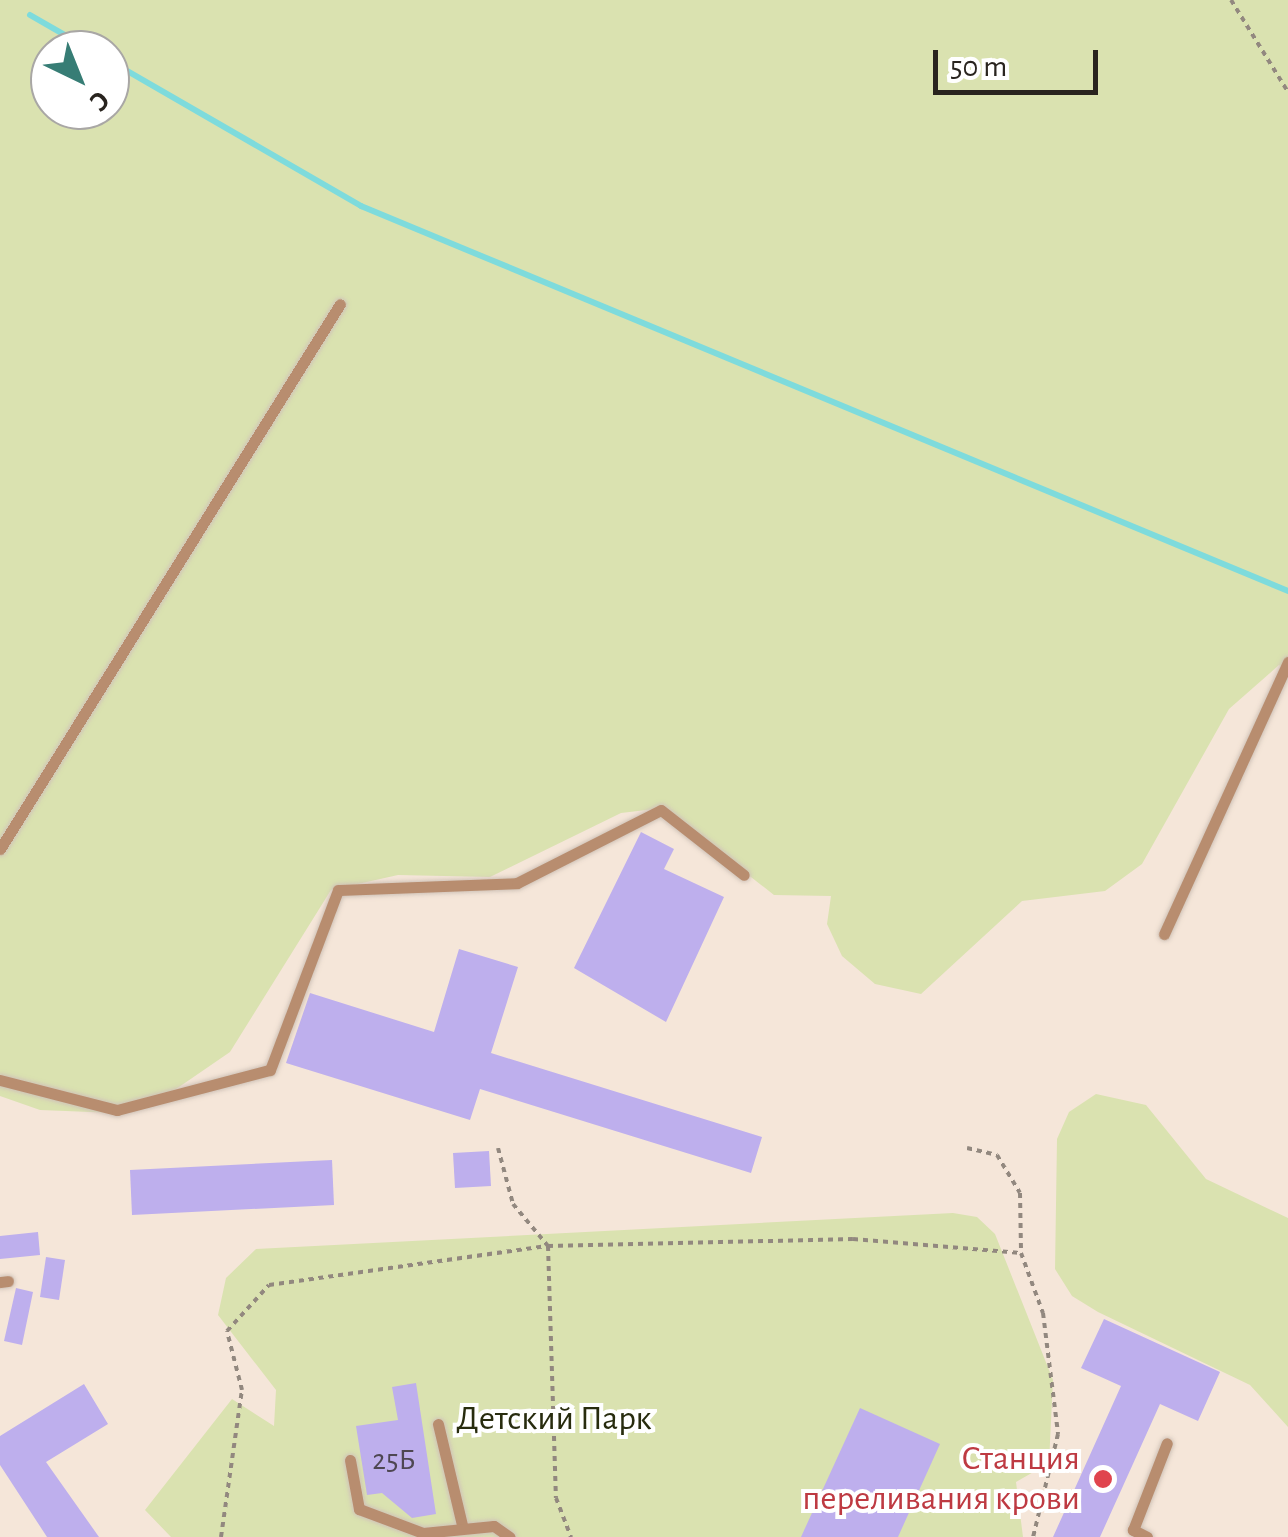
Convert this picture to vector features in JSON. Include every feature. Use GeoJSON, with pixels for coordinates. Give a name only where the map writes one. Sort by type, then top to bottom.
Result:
{"type":"FeatureCollection","features":[{"type":"Feature","properties":{"kind":"lane"},"geometry":{"type":"LineString","coordinates":[[0,848],[340,304]]}},
{"type":"Feature","properties":{"kind":"lane"},"geometry":{"type":"LineString","coordinates":[[1164,934],[1288,662]]}},
{"type":"Feature","properties":{"kind":"lane"},"geometry":{"type":"LineString","coordinates":[[0,1080],[116,1110],[270,1070],[338,890],[517,883],[661,810],[744,875]]}},
{"type":"Feature","properties":{"kind":"lane"},"geometry":{"type":"LineString","coordinates":[[438,1424],[462,1525]]}},
{"type":"Feature","properties":{"kind":"lane"},"geometry":{"type":"LineString","coordinates":[[1147,1537],[1132,1530],[1167,1443]]}},
{"type":"Feature","properties":{"kind":"lane"},"geometry":{"type":"LineString","coordinates":[[350,1460],[359,1508],[423,1533],[462,1525],[494,1526],[510,1537]]}},
{"type":"Feature","properties":{"kind":"path"},"geometry":{"type":"LineString","coordinates":[[1231,0],[1288,92]]}},
{"type":"Feature","properties":{"kind":"path"},"geometry":{"type":"LineString","coordinates":[[498,1148],[513,1204],[548,1246],[556,1498],[571,1537]]}},
{"type":"Feature","properties":{"kind":"path"},"geometry":{"type":"LineString","coordinates":[[967,1148],[997,1155],[1020,1193],[1021,1254],[1043,1313],[1058,1434],[1033,1537]]}},
{"type":"Feature","properties":{"kind":"path"},"geometry":{"type":"LineString","coordinates":[[221,1537],[242,1390],[227,1331],[269,1285],[548,1246],[853,1240],[1021,1254]]}},
{"type":"Feature","properties":{"kind":"green space"},"geometry":{"type":"Polygon","coordinates":[[[0,0],[1288,0],[1288,671],[1279,665],[1229,709],[1142,864],[1105,891],[1022,901],[921,994],[875,984],[842,956],[827,924],[831,896],[774,895],[663,808],[621,813],[490,877],[398,875],[331,890],[230,1052],[163,1098],[116,1113],[40,1110],[0,1096],[0,0]]]}},
{"type":"Feature","properties":{"kind":"green space"},"geometry":{"type":"Polygon","coordinates":[[[1096,1094],[1146,1105],[1206,1179],[1288,1218],[1288,1427],[1250,1385],[1098,1312],[1072,1296],[1055,1269],[1057,1139],[1069,1112],[1096,1094]]]}},
{"type":"Feature","properties":{"kind":"green space","name":"Детский Парк"},"geometry":{"type":"Polygon","coordinates":[[[953,1213],[977,1217],[995,1234],[1053,1380],[1049,1463],[1016,1482],[1023,1537],[171,1537],[145,1510],[232,1399],[274,1426],[276,1390],[218,1315],[226,1278],[256,1249],[953,1213]]]}},
{"type":"Feature","properties":{"kind":"building"},"geometry":{"type":"Polygon","coordinates":[[[641,832],[674,849],[664,869],[724,897],[666,1022],[574,968],[641,832]]]}},
{"type":"Feature","properties":{"kind":"building"},"geometry":{"type":"Polygon","coordinates":[[[459,949],[518,967],[491,1053],[762,1137],[751,1173],[480,1089],[470,1120],[286,1063],[310,993],[434,1032],[459,949]]]}},
{"type":"Feature","properties":{"kind":"building"},"geometry":{"type":"Polygon","coordinates":[[[489,1151],[491,1186],[455,1188],[453,1153],[489,1151]]]}},
{"type":"Feature","properties":{"kind":"building"},"geometry":{"type":"Polygon","coordinates":[[[332,1160],[334,1205],[132,1215],[130,1170],[332,1160]]]}},
{"type":"Feature","properties":{"kind":"building"},"geometry":{"type":"Polygon","coordinates":[[[38,1232],[40,1255],[0,1259],[0,1236],[38,1232]]]}},
{"type":"Feature","properties":{"kind":"building"},"geometry":{"type":"Polygon","coordinates":[[[46,1257],[65,1260],[59,1300],[40,1297],[46,1257]]]}},
{"type":"Feature","properties":{"kind":"building"},"geometry":{"type":"Polygon","coordinates":[[[16,1288],[33,1292],[22,1345],[4,1341],[16,1288]]]}},
{"type":"Feature","properties":{"kind":"building","name":"Станция переливания крови"},"geometry":{"type":"Polygon","coordinates":[[[1104,1319],[1220,1372],[1198,1421],[1160,1404],[1100,1537],[1053,1537],[1121,1386],[1081,1368],[1104,1319]]]}},
{"type":"Feature","properties":{"kind":"building"},"geometry":{"type":"Polygon","coordinates":[[[416,1383],[436,1514],[412,1518],[382,1493],[367,1495],[356,1426],[398,1420],[392,1387],[416,1383]]]}},
{"type":"Feature","properties":{"kind":"building"},"geometry":{"type":"Polygon","coordinates":[[[84,1384],[108,1424],[46,1462],[99,1537],[47,1537],[0,1465],[0,1436],[84,1384]]]}},
{"type":"Feature","properties":{"kind":"building"},"geometry":{"type":"Polygon","coordinates":[[[860,1408],[940,1444],[898,1537],[801,1537],[860,1408]]]}},
{"type":"Feature","properties":{"kind":"waterway"},"geometry":{"type":"LineString","coordinates":[[30,15],[56,30]]}},
{"type":"Feature","properties":{"kind":"waterway"},"geometry":{"type":"LineString","coordinates":[[130,73],[361,206],[1288,591]]}},
{"type":"Feature","properties":{"kind":"place","name":"Станция переливания крови"},"geometry":{"type":"Point","coordinates":[1103,1479]}}]}
